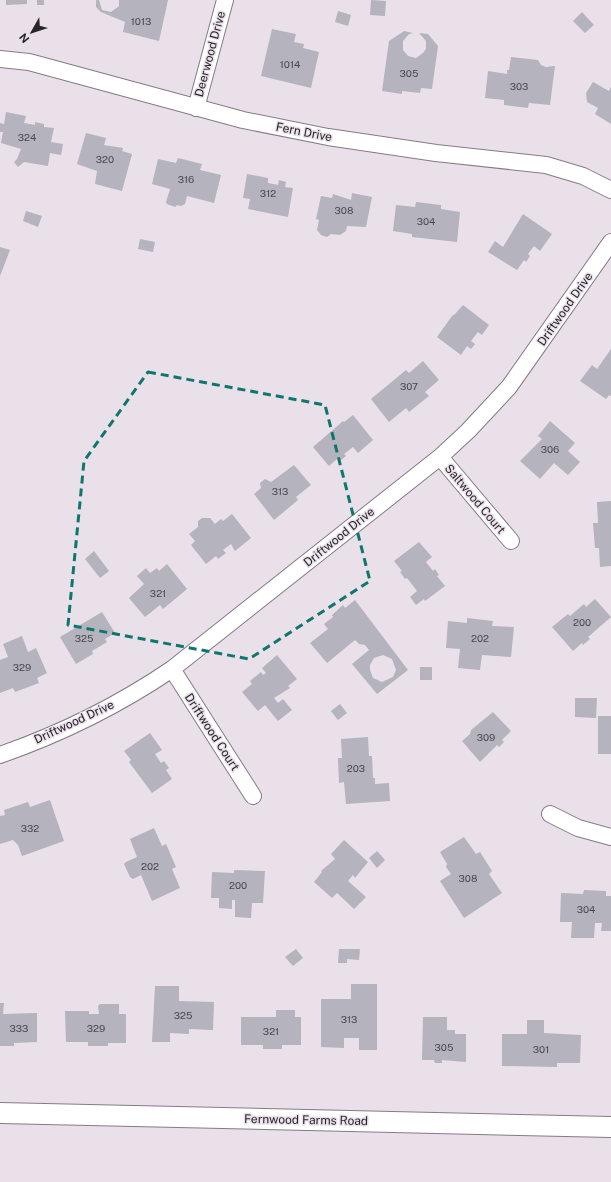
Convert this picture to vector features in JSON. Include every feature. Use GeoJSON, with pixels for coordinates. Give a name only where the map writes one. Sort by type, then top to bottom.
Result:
{"type":"FeatureCollection","features":[{"type":"Feature","properties":{"kind":"street","name":"Deerwood Drive"},"geometry":{"type":"LineString","coordinates":[[196,108],[225,0]]}},
{"type":"Feature","properties":{"kind":"street","name":"Fern Drive"},"geometry":{"type":"LineString","coordinates":[[0,59],[29,62],[196,108],[328,137],[436,153],[546,165],[583,176],[611,190]]}},
{"type":"Feature","properties":{"kind":"street","name":"Driftwood Drive"},"geometry":{"type":"LineString","coordinates":[[0,754],[54,734],[82,721],[142,689],[172,669],[440,457],[468,431],[509,387],[611,242]]}},
{"type":"Feature","properties":{"kind":"street","name":"Saltwood Court"},"geometry":{"type":"LineString","coordinates":[[440,457],[511,541]]}},
{"type":"Feature","properties":{"kind":"street","name":"Driftwood Court"},"geometry":{"type":"LineString","coordinates":[[172,669],[252,796]]}},
{"type":"Feature","properties":{"kind":"street"},"geometry":{"type":"LineString","coordinates":[[550,814],[578,828],[611,837]]}},
{"type":"Feature","properties":{"kind":"street","name":"Fernwood Farms Road"},"geometry":{"type":"LineString","coordinates":[[0,1113],[611,1127]]}},
{"type":"Feature","properties":{"kind":"highlighted area"},"geometry":{"type":"Polygon","coordinates":[[[148,372],[325,405],[370,581],[249,659],[68,625],[84,461],[148,372]]]}},
{"type":"Feature","properties":{"kind":"building"},"geometry":{"type":"Polygon","coordinates":[[[6,0],[27,0],[27,4],[6,5],[6,0]]]}},
{"type":"Feature","properties":{"kind":"building"},"geometry":{"type":"Polygon","coordinates":[[[37,0],[44,0],[44,5],[37,5],[37,0]]]}},
{"type":"Feature","properties":{"kind":"building"},"geometry":{"type":"Polygon","coordinates":[[[96,0],[99,0],[102,10],[111,12],[119,6],[119,0],[168,0],[159,41],[123,32],[125,22],[101,12],[96,7],[96,0]]]}},
{"type":"Feature","properties":{"kind":"building"},"geometry":{"type":"Polygon","coordinates":[[[371,0],[386,1],[385,16],[370,15],[371,0]]]}},
{"type":"Feature","properties":{"kind":"building"},"geometry":{"type":"Polygon","coordinates":[[[338,11],[351,15],[348,26],[335,22],[338,11]]]}},
{"type":"Feature","properties":{"kind":"building"},"geometry":{"type":"Polygon","coordinates":[[[582,12],[594,25],[585,33],[573,21],[582,12]]]}},
{"type":"Feature","properties":{"kind":"building"},"geometry":{"type":"Polygon","coordinates":[[[272,29],[296,34],[294,42],[304,44],[303,48],[319,52],[311,88],[261,76],[272,29]]]}},
{"type":"Feature","properties":{"kind":"building"},"geometry":{"type":"Polygon","coordinates":[[[404,31],[413,33],[409,34],[403,41],[403,50],[408,56],[416,58],[426,49],[426,41],[419,33],[428,34],[438,46],[432,89],[421,88],[420,93],[402,91],[402,94],[382,91],[389,41],[404,31]]]}},
{"type":"Feature","properties":{"kind":"building"},"geometry":{"type":"Polygon","coordinates":[[[511,57],[538,60],[541,65],[546,67],[555,66],[550,105],[529,103],[528,108],[504,105],[504,100],[485,98],[488,71],[507,74],[511,57]]]}},
{"type":"Feature","properties":{"kind":"building"},"geometry":{"type":"Polygon","coordinates":[[[593,82],[609,91],[611,87],[611,124],[595,114],[598,108],[587,102],[586,93],[593,82]]]}},
{"type":"Feature","properties":{"kind":"building"},"geometry":{"type":"Polygon","coordinates":[[[6,112],[26,116],[24,123],[35,125],[35,122],[44,124],[44,127],[54,128],[51,142],[63,144],[61,155],[50,153],[48,166],[24,162],[18,167],[14,162],[17,159],[21,149],[1,143],[3,132],[0,132],[0,123],[4,124],[6,112]]]}},
{"type":"Feature","properties":{"kind":"building"},"geometry":{"type":"Polygon","coordinates":[[[86,133],[106,138],[104,145],[123,148],[122,151],[132,154],[122,191],[95,184],[97,171],[77,164],[86,133]]]}},
{"type":"Feature","properties":{"kind":"building"},"geometry":{"type":"Polygon","coordinates":[[[178,158],[202,164],[200,170],[221,175],[214,203],[187,196],[185,204],[181,206],[177,205],[175,207],[167,204],[166,202],[170,189],[152,184],[158,159],[176,163],[178,158]]]}},
{"type":"Feature","properties":{"kind":"building"},"geometry":{"type":"Polygon","coordinates":[[[247,174],[268,178],[268,183],[278,185],[279,180],[286,182],[285,187],[293,188],[288,217],[248,209],[250,199],[243,198],[247,174]]]}},
{"type":"Feature","properties":{"kind":"building"},"geometry":{"type":"Polygon","coordinates":[[[352,193],[372,197],[366,227],[347,226],[346,231],[340,235],[331,234],[327,237],[321,235],[317,230],[319,220],[316,219],[321,196],[332,198],[333,194],[351,200],[352,193]]]}},
{"type":"Feature","properties":{"kind":"building"},"geometry":{"type":"Polygon","coordinates":[[[416,202],[441,205],[441,209],[460,212],[457,242],[412,237],[412,234],[393,231],[396,205],[415,207],[416,202]]]}},
{"type":"Feature","properties":{"kind":"building"},"geometry":{"type":"Polygon","coordinates":[[[26,211],[42,216],[38,227],[23,221],[26,211]]]}},
{"type":"Feature","properties":{"kind":"building"},"geometry":{"type":"Polygon","coordinates":[[[523,214],[552,234],[540,251],[534,246],[528,254],[530,256],[526,262],[524,260],[517,270],[488,252],[495,241],[503,247],[523,214]]]}},
{"type":"Feature","properties":{"kind":"building"},"geometry":{"type":"Polygon","coordinates":[[[140,239],[155,242],[153,252],[138,249],[140,239]]]}},
{"type":"Feature","properties":{"kind":"building"},"geometry":{"type":"Polygon","coordinates":[[[0,247],[10,250],[0,276],[0,247]]]}},
{"type":"Feature","properties":{"kind":"building"},"geometry":{"type":"Polygon","coordinates":[[[463,305],[489,325],[482,335],[478,332],[471,341],[475,344],[471,349],[467,346],[461,355],[437,337],[452,316],[463,305]]]}},
{"type":"Feature","properties":{"kind":"building"},"geometry":{"type":"Polygon","coordinates":[[[611,349],[611,396],[609,395],[606,399],[580,381],[592,365],[597,369],[611,349]]]}},
{"type":"Feature","properties":{"kind":"building"},"geometry":{"type":"Polygon","coordinates":[[[423,361],[439,380],[425,392],[429,396],[409,412],[406,408],[389,422],[371,399],[406,370],[409,373],[423,361]]]}},
{"type":"Feature","properties":{"kind":"building"},"geometry":{"type":"Polygon","coordinates":[[[353,415],[373,440],[358,453],[353,447],[344,454],[346,456],[340,461],[338,458],[329,466],[313,447],[343,421],[344,422],[353,415]]]}},
{"type":"Feature","properties":{"kind":"building"},"geometry":{"type":"Polygon","coordinates":[[[550,421],[575,443],[568,451],[580,462],[568,475],[554,463],[540,479],[520,461],[542,439],[538,436],[550,421]]]}},
{"type":"Feature","properties":{"kind":"building"},"geometry":{"type":"Polygon","coordinates":[[[294,465],[311,485],[296,497],[298,500],[274,520],[254,494],[261,488],[260,483],[265,479],[271,482],[294,465]]]}},
{"type":"Feature","properties":{"kind":"building"},"geometry":{"type":"Polygon","coordinates":[[[611,501],[611,566],[600,567],[599,548],[595,548],[593,523],[598,523],[597,502],[611,501]]]}},
{"type":"Feature","properties":{"kind":"building"},"geometry":{"type":"Polygon","coordinates":[[[232,514],[251,538],[235,551],[231,544],[223,550],[226,553],[218,559],[216,556],[206,564],[191,545],[195,541],[189,534],[198,527],[198,521],[202,518],[210,518],[215,524],[221,519],[223,521],[232,514]]]}},
{"type":"Feature","properties":{"kind":"building"},"geometry":{"type":"Polygon","coordinates":[[[419,542],[432,557],[426,562],[433,571],[435,569],[439,575],[437,576],[445,586],[425,601],[424,599],[416,605],[410,597],[417,591],[407,578],[405,579],[400,572],[402,571],[394,561],[419,542]]]}},
{"type":"Feature","properties":{"kind":"building"},"geometry":{"type":"Polygon","coordinates":[[[94,551],[109,571],[100,578],[85,559],[94,551]]]}},
{"type":"Feature","properties":{"kind":"building"},"geometry":{"type":"Polygon","coordinates":[[[167,564],[187,589],[163,609],[160,605],[145,617],[129,598],[144,584],[137,576],[146,568],[150,573],[157,568],[159,571],[167,564]]]}},
{"type":"Feature","properties":{"kind":"building"},"geometry":{"type":"Polygon","coordinates":[[[595,599],[611,617],[588,637],[590,639],[583,645],[582,643],[573,651],[552,627],[568,614],[570,616],[584,604],[586,607],[595,599]]]}},
{"type":"Feature","properties":{"kind":"building"},"geometry":{"type":"Polygon","coordinates":[[[355,600],[408,670],[377,694],[352,664],[369,650],[365,645],[359,644],[355,640],[327,663],[310,643],[328,629],[324,624],[333,617],[332,615],[343,605],[345,608],[355,600]],[[383,655],[374,658],[370,665],[373,678],[382,682],[393,677],[396,670],[392,659],[383,655]]]}},
{"type":"Feature","properties":{"kind":"building"},"geometry":{"type":"Polygon","coordinates":[[[102,612],[115,633],[105,639],[107,642],[92,651],[93,654],[76,664],[60,637],[102,612]]]}},
{"type":"Feature","properties":{"kind":"building"},"geometry":{"type":"Polygon","coordinates":[[[467,618],[493,621],[492,626],[514,627],[511,657],[482,655],[480,670],[458,668],[460,649],[446,648],[448,621],[467,623],[467,618]]]}},
{"type":"Feature","properties":{"kind":"building"},"geometry":{"type":"Polygon","coordinates":[[[22,636],[28,652],[36,648],[47,673],[37,678],[39,683],[15,692],[13,688],[0,693],[0,660],[8,657],[3,644],[22,636]]]}},
{"type":"Feature","properties":{"kind":"building"},"geometry":{"type":"Polygon","coordinates":[[[277,655],[297,679],[288,686],[290,688],[274,698],[278,703],[283,699],[292,710],[278,721],[265,705],[258,711],[242,692],[252,684],[250,681],[261,672],[263,675],[266,673],[262,668],[277,655]]]}},
{"type":"Feature","properties":{"kind":"building"},"geometry":{"type":"Polygon","coordinates":[[[420,667],[432,667],[432,680],[420,680],[420,667]]]}},
{"type":"Feature","properties":{"kind":"building"},"geometry":{"type":"Polygon","coordinates":[[[575,698],[597,698],[596,718],[575,717],[575,698]]]}},
{"type":"Feature","properties":{"kind":"building"},"geometry":{"type":"Polygon","coordinates":[[[340,704],[347,713],[338,720],[331,711],[340,704]]]}},
{"type":"Feature","properties":{"kind":"building"},"geometry":{"type":"Polygon","coordinates":[[[493,712],[511,731],[502,740],[504,742],[499,747],[497,745],[480,762],[462,741],[470,734],[471,730],[493,712]]]}},
{"type":"Feature","properties":{"kind":"building"},"geometry":{"type":"Polygon","coordinates":[[[598,716],[611,716],[611,754],[598,754],[598,716]]]}},
{"type":"Feature","properties":{"kind":"building"},"geometry":{"type":"Polygon","coordinates":[[[150,733],[162,750],[155,754],[161,763],[164,761],[169,768],[166,770],[172,779],[152,793],[129,762],[131,760],[124,751],[150,733]]]}},
{"type":"Feature","properties":{"kind":"building"},"geometry":{"type":"Polygon","coordinates":[[[368,737],[369,756],[372,756],[373,778],[375,778],[375,784],[389,783],[390,801],[346,804],[344,782],[339,783],[338,758],[342,758],[341,739],[368,737]]]}},
{"type":"Feature","properties":{"kind":"building"},"geometry":{"type":"Polygon","coordinates":[[[50,800],[64,841],[22,856],[18,845],[13,840],[0,844],[0,816],[5,815],[4,810],[28,802],[30,807],[50,800]]]}},
{"type":"Feature","properties":{"kind":"building"},"geometry":{"type":"Polygon","coordinates":[[[154,828],[162,846],[166,844],[176,867],[172,869],[180,888],[152,901],[141,875],[133,879],[130,877],[124,864],[137,857],[130,839],[154,828]]]}},
{"type":"Feature","properties":{"kind":"building"},"geometry":{"type":"Polygon","coordinates":[[[464,837],[476,854],[480,852],[492,871],[489,874],[502,893],[464,918],[440,881],[451,874],[446,867],[447,864],[440,852],[464,837]]]}},
{"type":"Feature","properties":{"kind":"building"},"geometry":{"type":"Polygon","coordinates":[[[344,840],[368,862],[355,878],[353,875],[348,881],[366,897],[354,909],[337,893],[332,898],[314,882],[322,872],[321,871],[335,859],[331,854],[344,840]]]}},
{"type":"Feature","properties":{"kind":"building"},"geometry":{"type":"Polygon","coordinates":[[[377,851],[385,860],[377,868],[369,858],[377,851]]]}},
{"type":"Feature","properties":{"kind":"building"},"geometry":{"type":"Polygon","coordinates":[[[234,870],[265,871],[263,903],[252,903],[251,918],[235,917],[235,900],[232,900],[232,909],[219,908],[219,898],[211,898],[212,872],[234,873],[234,870]]]}},
{"type":"Feature","properties":{"kind":"building"},"geometry":{"type":"Polygon","coordinates":[[[584,890],[606,891],[606,896],[611,896],[611,931],[601,931],[602,923],[595,923],[594,938],[571,938],[572,922],[560,922],[561,893],[583,894],[584,890]]]}},
{"type":"Feature","properties":{"kind":"building"},"geometry":{"type":"Polygon","coordinates":[[[296,949],[303,958],[293,966],[285,957],[296,949]]]}},
{"type":"Feature","properties":{"kind":"building"},"geometry":{"type":"Polygon","coordinates":[[[339,949],[360,949],[359,960],[347,959],[347,963],[338,963],[339,949]]]}},
{"type":"Feature","properties":{"kind":"building"},"geometry":{"type":"Polygon","coordinates":[[[351,984],[377,984],[377,1050],[359,1050],[359,1038],[344,1038],[344,1048],[321,1047],[321,999],[351,999],[351,984]]]}},
{"type":"Feature","properties":{"kind":"building"},"geometry":{"type":"Polygon","coordinates":[[[155,986],[179,986],[179,1001],[214,1002],[213,1030],[189,1029],[189,1034],[170,1033],[170,1042],[152,1042],[155,986]]]}},
{"type":"Feature","properties":{"kind":"building"},"geometry":{"type":"Polygon","coordinates":[[[0,1003],[4,1003],[3,1014],[37,1013],[37,1042],[14,1043],[14,1046],[0,1046],[0,1003]]]}},
{"type":"Feature","properties":{"kind":"building"},"geometry":{"type":"Polygon","coordinates":[[[100,1004],[119,1004],[119,1014],[126,1014],[126,1043],[108,1043],[108,1046],[88,1046],[88,1042],[66,1042],[65,1011],[89,1011],[89,1014],[99,1014],[98,1006],[100,1004]]]}},
{"type":"Feature","properties":{"kind":"building"},"geometry":{"type":"Polygon","coordinates":[[[276,1010],[295,1010],[295,1017],[301,1017],[301,1045],[282,1045],[282,1049],[263,1049],[263,1045],[241,1045],[241,1017],[276,1017],[276,1010]]]}},
{"type":"Feature","properties":{"kind":"building"},"geometry":{"type":"Polygon","coordinates":[[[423,1017],[447,1017],[447,1030],[455,1030],[455,1034],[466,1034],[466,1062],[442,1060],[442,1063],[435,1063],[434,1060],[422,1060],[423,1017]]]}},
{"type":"Feature","properties":{"kind":"building"},"geometry":{"type":"Polygon","coordinates":[[[527,1020],[544,1020],[544,1033],[581,1035],[580,1063],[557,1063],[557,1067],[502,1066],[502,1034],[527,1034],[527,1020]]]}}]}
